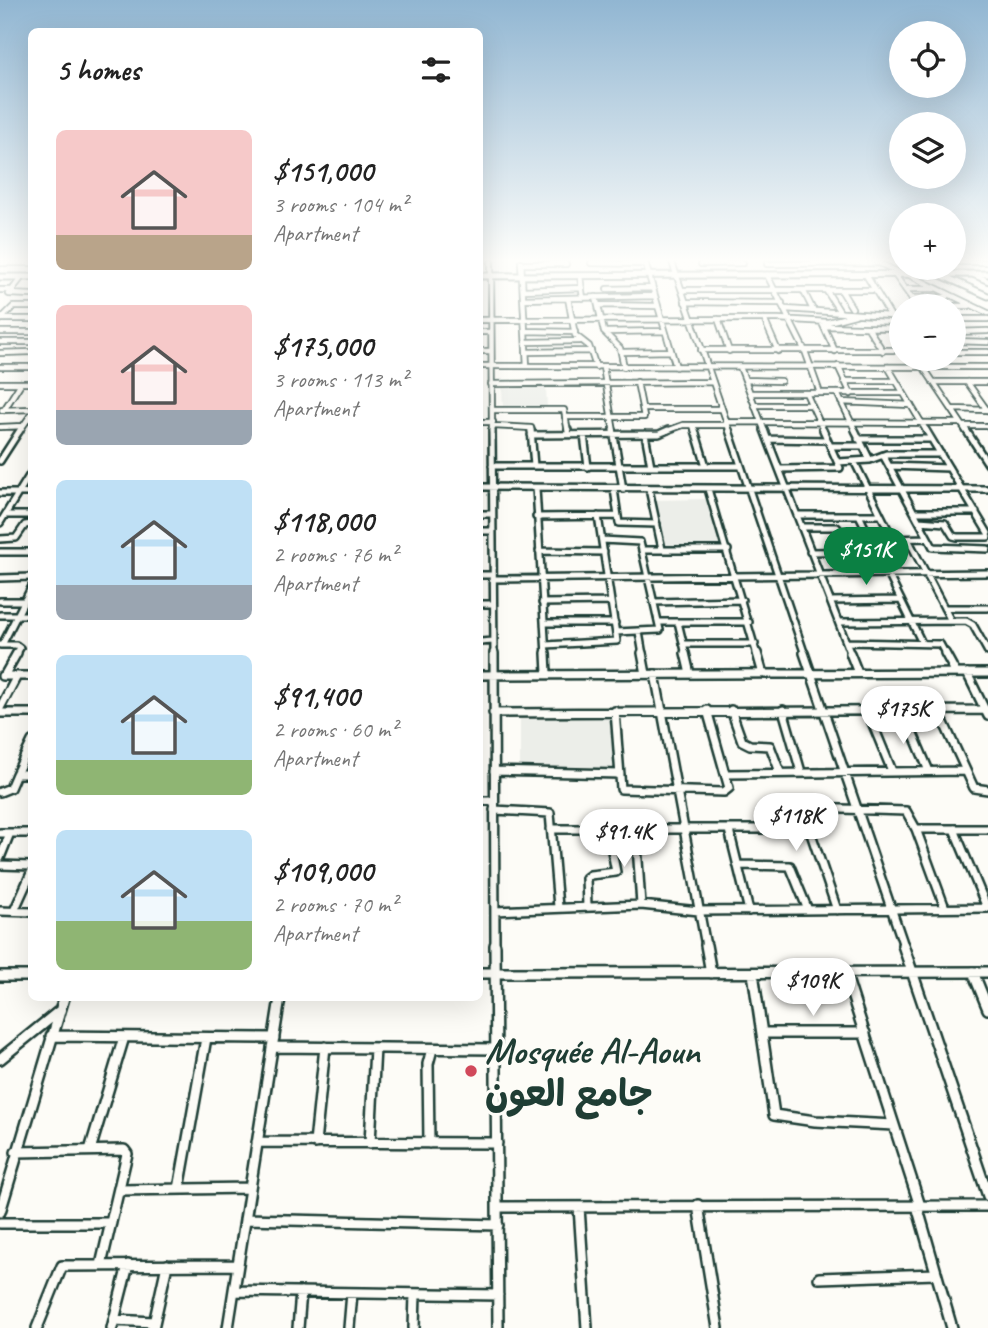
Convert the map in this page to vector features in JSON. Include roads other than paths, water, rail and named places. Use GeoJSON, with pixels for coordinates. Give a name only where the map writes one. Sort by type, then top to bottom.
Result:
{"type":"FeatureCollection","features":[{"type":"Feature","properties":{"kind":"street"},"geometry":{"type":"LineString","coordinates":[[491,324],[498,1328]]}},
{"type":"Feature","properties":{"kind":"street"},"geometry":{"type":"LineString","coordinates":[[525,324],[527,366]]}},
{"type":"Feature","properties":{"kind":"street"},"geometry":{"type":"LineString","coordinates":[[574,324],[576,337],[589,346],[605,381],[623,489]]}},
{"type":"Feature","properties":{"kind":"street"},"geometry":{"type":"LineString","coordinates":[[601,324],[604,332],[622,352],[624,367]]}},
{"type":"Feature","properties":{"kind":"street"},"geometry":{"type":"LineString","coordinates":[[663,324],[676,367]]}},
{"type":"Feature","properties":{"kind":"street"},"geometry":{"type":"LineString","coordinates":[[693,324],[988,1196]]}},
{"type":"Feature","properties":{"kind":"street"},"geometry":{"type":"LineString","coordinates":[[720,324],[729,351]]}},
{"type":"Feature","properties":{"kind":"street"},"geometry":{"type":"LineString","coordinates":[[766,324],[778,351]]}},
{"type":"Feature","properties":{"kind":"street"},"geometry":{"type":"LineString","coordinates":[[792,324],[820,393]]}},
{"type":"Feature","properties":{"kind":"street"},"geometry":{"type":"LineString","coordinates":[[822,324],[840,328],[889,329]]}},
{"type":"Feature","properties":{"kind":"street"},"geometry":{"type":"LineString","coordinates":[[822,324],[835,351]]}},
{"type":"Feature","properties":{"kind":"street"},"geometry":{"type":"LineString","coordinates":[[832,324],[840,328]]}},
{"type":"Feature","properties":{"kind":"street"},"geometry":{"type":"LineString","coordinates":[[868,328],[883,351]]}},
{"type":"Feature","properties":{"kind":"street"},"geometry":{"type":"LineString","coordinates":[[525,331],[575,332]]}},
{"type":"Feature","properties":{"kind":"street"},"geometry":{"type":"LineString","coordinates":[[604,332],[665,331]]}},
{"type":"Feature","properties":{"kind":"street"},"geometry":{"type":"LineString","coordinates":[[966,332],[988,331]]}},
{"type":"Feature","properties":{"kind":"street"},"geometry":{"type":"LineString","coordinates":[[483,332],[491,332]]}},
{"type":"Feature","properties":{"kind":"street"},"geometry":{"type":"LineString","coordinates":[[1,336],[28,333]]}},
{"type":"Feature","properties":{"kind":"street"},"geometry":{"type":"LineString","coordinates":[[1,336],[28,341]]}},
{"type":"Feature","properties":{"kind":"street"},"geometry":{"type":"LineString","coordinates":[[526,342],[582,341]]}},
{"type":"Feature","properties":{"kind":"street"},"geometry":{"type":"LineString","coordinates":[[966,341],[988,342]]}},
{"type":"Feature","properties":{"kind":"street"},"geometry":{"type":"LineString","coordinates":[[701,350],[889,351]]}},
{"type":"Feature","properties":{"kind":"street"},"geometry":{"type":"LineString","coordinates":[[483,351],[491,351]]}},
{"type":"Feature","properties":{"kind":"street"},"geometry":{"type":"LineString","coordinates":[[526,352],[591,351]]}},
{"type":"Feature","properties":{"kind":"street"},"geometry":{"type":"LineString","coordinates":[[622,352],[671,351]]}},
{"type":"Feature","properties":{"kind":"street"},"geometry":{"type":"LineString","coordinates":[[0,353],[28,352]]}},
{"type":"Feature","properties":{"kind":"street"},"geometry":{"type":"LineString","coordinates":[[966,353],[988,352]]}},
{"type":"Feature","properties":{"kind":"street"},"geometry":{"type":"LineString","coordinates":[[0,367],[28,366]]}},
{"type":"Feature","properties":{"kind":"street"},"geometry":{"type":"LineString","coordinates":[[483,366],[888,367],[988,535],[957,537],[953,536],[945,523],[919,522]]}},
{"type":"Feature","properties":{"kind":"street"},"geometry":{"type":"LineString","coordinates":[[838,366],[851,394]]}},
{"type":"Feature","properties":{"kind":"street"},"geometry":{"type":"LineString","coordinates":[[740,367],[858,673]]}},
{"type":"Feature","properties":{"kind":"street"},"geometry":{"type":"LineString","coordinates":[[966,367],[988,368]]}},
{"type":"Feature","properties":{"kind":"street"},"geometry":{"type":"LineString","coordinates":[[926,371],[988,464]]}},
{"type":"Feature","properties":{"kind":"street"},"geometry":{"type":"LineString","coordinates":[[746,380],[781,381]]}},
{"type":"Feature","properties":{"kind":"street"},"geometry":{"type":"LineString","coordinates":[[844,381],[896,381]]}},
{"type":"Feature","properties":{"kind":"street"},"geometry":{"type":"LineString","coordinates":[[565,416],[645,417],[638,382]]}},
{"type":"Feature","properties":{"kind":"street"},"geometry":{"type":"LineString","coordinates":[[491,384],[713,382]]}},
{"type":"Feature","properties":{"kind":"street"},"geometry":{"type":"LineString","coordinates":[[933,382],[988,382]]}},
{"type":"Feature","properties":{"kind":"street"},"geometry":{"type":"LineString","coordinates":[[967,382],[988,410]]}},
{"type":"Feature","properties":{"kind":"street"},"geometry":{"type":"LineString","coordinates":[[0,383],[28,383]]}},
{"type":"Feature","properties":{"kind":"street"},"geometry":{"type":"LineString","coordinates":[[2,410],[21,383]]}},
{"type":"Feature","properties":{"kind":"street"},"geometry":{"type":"LineString","coordinates":[[780,469],[840,468],[806,393]]}},
{"type":"Feature","properties":{"kind":"street"},"geometry":{"type":"LineString","coordinates":[[837,393],[870,460]]}},
{"type":"Feature","properties":{"kind":"street"},"geometry":{"type":"LineString","coordinates":[[751,394],[903,393]]}},
{"type":"Feature","properties":{"kind":"street"},"geometry":{"type":"LineString","coordinates":[[841,402],[911,405]]}},
{"type":"Feature","properties":{"kind":"street"},"geometry":{"type":"LineString","coordinates":[[755,405],[811,405]]}},
{"type":"Feature","properties":{"kind":"street"},"geometry":{"type":"LineString","coordinates":[[643,409],[722,409]]}},
{"type":"Feature","properties":{"kind":"street"},"geometry":{"type":"LineString","coordinates":[[951,409],[988,410]]}},
{"type":"Feature","properties":{"kind":"street"},"geometry":{"type":"LineString","coordinates":[[2,410],[28,411]]}},
{"type":"Feature","properties":{"kind":"street"},"geometry":{"type":"LineString","coordinates":[[492,410],[563,410],[569,435]]}},
{"type":"Feature","properties":{"kind":"street"},"geometry":{"type":"LineString","coordinates":[[0,461],[28,418]]}},
{"type":"Feature","properties":{"kind":"street"},"geometry":{"type":"LineString","coordinates":[[483,422],[530,427],[534,466]]}},
{"type":"Feature","properties":{"kind":"street"},"geometry":{"type":"LineString","coordinates":[[531,435],[645,434],[669,432],[679,426],[762,422],[921,422],[988,426]]}},
{"type":"Feature","properties":{"kind":"street"},"geometry":{"type":"LineString","coordinates":[[0,426],[28,424]]}},
{"type":"Feature","properties":{"kind":"street"},"geometry":{"type":"LineString","coordinates":[[693,425],[706,466]]}},
{"type":"Feature","properties":{"kind":"street"},"geometry":{"type":"LineString","coordinates":[[645,434],[651,466]]}},
{"type":"Feature","properties":{"kind":"street"},"geometry":{"type":"LineString","coordinates":[[584,435],[588,467]]}},
{"type":"Feature","properties":{"kind":"street"},"geometry":{"type":"LineString","coordinates":[[768,439],[827,440]]}},
{"type":"Feature","properties":{"kind":"street"},"geometry":{"type":"LineString","coordinates":[[858,439],[931,439]]}},
{"type":"Feature","properties":{"kind":"street"},"geometry":{"type":"LineString","coordinates":[[830,446],[863,446]]}},
{"type":"Feature","properties":{"kind":"street"},"geometry":{"type":"LineString","coordinates":[[838,462],[870,460],[883,455],[940,454]]}},
{"type":"Feature","properties":{"kind":"street"},"geometry":{"type":"LineString","coordinates":[[883,455],[933,547],[988,549]]}},
{"type":"Feature","properties":{"kind":"street"},"geometry":{"type":"LineString","coordinates":[[854,461],[893,539]]}},
{"type":"Feature","properties":{"kind":"street"},"geometry":{"type":"LineString","coordinates":[[492,466],[740,466]]}},
{"type":"Feature","properties":{"kind":"street"},"geometry":{"type":"LineString","coordinates":[[889,466],[949,468]]}},
{"type":"Feature","properties":{"kind":"street"},"geometry":{"type":"LineString","coordinates":[[0,523],[28,477]]}},
{"type":"Feature","properties":{"kind":"street"},"geometry":{"type":"LineString","coordinates":[[483,487],[988,489]]}},
{"type":"Feature","properties":{"kind":"street"},"geometry":{"type":"LineString","coordinates":[[536,488],[547,674]]}},
{"type":"Feature","properties":{"kind":"street"},"geometry":{"type":"LineString","coordinates":[[614,489],[620,524],[657,524]]}},
{"type":"Feature","properties":{"kind":"street"},"geometry":{"type":"LineString","coordinates":[[649,489],[662,550]]}},
{"type":"Feature","properties":{"kind":"street"},"geometry":{"type":"LineString","coordinates":[[708,489],[763,674]]}},
{"type":"Feature","properties":{"kind":"street"},"geometry":{"type":"LineString","coordinates":[[0,493],[28,493]]}},
{"type":"Feature","properties":{"kind":"street"},"geometry":{"type":"LineString","coordinates":[[914,512],[976,512]]}},
{"type":"Feature","properties":{"kind":"street"},"geometry":{"type":"LineString","coordinates":[[483,514],[491,514]]}},
{"type":"Feature","properties":{"kind":"street"},"geometry":{"type":"LineString","coordinates":[[5,515],[28,515]]}},
{"type":"Feature","properties":{"kind":"street"},"geometry":{"type":"LineString","coordinates":[[797,515],[880,515]]}},
{"type":"Feature","properties":{"kind":"street"},"geometry":{"type":"LineString","coordinates":[[859,515],[922,643]]}},
{"type":"Feature","properties":{"kind":"street"},"geometry":{"type":"LineString","coordinates":[[546,645],[617,642],[598,516]]}},
{"type":"Feature","properties":{"kind":"street"},"geometry":{"type":"LineString","coordinates":[[536,517],[618,516]]}},
{"type":"Feature","properties":{"kind":"street"},"geometry":{"type":"LineString","coordinates":[[0,539],[16,538],[28,525]]}},
{"type":"Feature","properties":{"kind":"street"},"geometry":{"type":"LineString","coordinates":[[801,527],[837,527],[848,540],[928,538]]}},
{"type":"Feature","properties":{"kind":"street"},"geometry":{"type":"LineString","coordinates":[[483,531],[491,531]]}},
{"type":"Feature","properties":{"kind":"street"},"geometry":{"type":"LineString","coordinates":[[908,539],[951,621]]}},
{"type":"Feature","properties":{"kind":"street"},"geometry":{"type":"LineString","coordinates":[[602,540],[639,541],[659,622],[659,632],[616,632]]}},
{"type":"Feature","properties":{"kind":"street"},"geometry":{"type":"LineString","coordinates":[[642,550],[728,550]]}},
{"type":"Feature","properties":{"kind":"street"},"geometry":{"type":"LineString","coordinates":[[538,551],[604,552]]}},
{"type":"Feature","properties":{"kind":"street"},"geometry":{"type":"LineString","coordinates":[[810,552],[878,551]]}},
{"type":"Feature","properties":{"kind":"street"},"geometry":{"type":"LineString","coordinates":[[0,552],[28,552]]}},
{"type":"Feature","properties":{"kind":"street"},"geometry":{"type":"LineString","coordinates":[[483,576],[608,578],[988,573]]}},
{"type":"Feature","properties":{"kind":"street"},"geometry":{"type":"LineString","coordinates":[[0,578],[28,577]]}},
{"type":"Feature","properties":{"kind":"street"},"geometry":{"type":"LineString","coordinates":[[2,676],[20,648],[16,645],[1,645],[28,594]]}},
{"type":"Feature","properties":{"kind":"street"},"geometry":{"type":"LineString","coordinates":[[654,602],[742,600]]}},
{"type":"Feature","properties":{"kind":"street"},"geometry":{"type":"LineString","coordinates":[[830,601],[901,600]]}},
{"type":"Feature","properties":{"kind":"street"},"geometry":{"type":"LineString","coordinates":[[0,601],[24,601]]}},
{"type":"Feature","properties":{"kind":"street"},"geometry":{"type":"LineString","coordinates":[[542,603],[611,602]]}},
{"type":"Feature","properties":{"kind":"street"},"geometry":{"type":"LineString","coordinates":[[483,604],[492,604]]}},
{"type":"Feature","properties":{"kind":"street"},"geometry":{"type":"LineString","coordinates":[[944,608],[988,608]]}},
{"type":"Feature","properties":{"kind":"street"},"geometry":{"type":"LineString","coordinates":[[0,615],[28,615]]}},
{"type":"Feature","properties":{"kind":"street"},"geometry":{"type":"LineString","coordinates":[[659,622],[749,622]]}},
{"type":"Feature","properties":{"kind":"street"},"geometry":{"type":"LineString","coordinates":[[678,622],[690,674]]}},
{"type":"Feature","properties":{"kind":"street"},"geometry":{"type":"LineString","coordinates":[[839,622],[970,623],[987,648]]}},
{"type":"Feature","properties":{"kind":"street"},"geometry":{"type":"LineString","coordinates":[[544,623],[615,623]]}},
{"type":"Feature","properties":{"kind":"street"},"geometry":{"type":"LineString","coordinates":[[639,632],[646,674]]}},
{"type":"Feature","properties":{"kind":"street"},"geometry":{"type":"LineString","coordinates":[[483,642],[493,642]]}},
{"type":"Feature","properties":{"kind":"street"},"geometry":{"type":"LineString","coordinates":[[846,642],[922,643],[943,646],[956,673]]}},
{"type":"Feature","properties":{"kind":"street"},"geometry":{"type":"LineString","coordinates":[[683,644],[755,644]]}},
{"type":"Feature","properties":{"kind":"street"},"geometry":{"type":"LineString","coordinates":[[493,713],[662,710],[987,712],[967,673]]}},
{"type":"Feature","properties":{"kind":"street"},"geometry":{"type":"LineString","coordinates":[[483,675],[988,673]]}},
{"type":"Feature","properties":{"kind":"street"},"geometry":{"type":"LineString","coordinates":[[655,674],[711,973]]}},
{"type":"Feature","properties":{"kind":"street"},"geometry":{"type":"LineString","coordinates":[[2,676],[28,676]]}},
{"type":"Feature","properties":{"kind":"street"},"geometry":{"type":"LineString","coordinates":[[17,676],[0,710],[28,713]]}},
{"type":"Feature","properties":{"kind":"street"},"geometry":{"type":"LineString","coordinates":[[615,711],[624,791],[728,791],[726,774],[707,710]]}},
{"type":"Feature","properties":{"kind":"street"},"geometry":{"type":"LineString","coordinates":[[730,710],[742,741],[750,745],[770,746],[780,772]]}},
{"type":"Feature","properties":{"kind":"street"},"geometry":{"type":"LineString","coordinates":[[783,710],[801,772]]}},
{"type":"Feature","properties":{"kind":"street"},"geometry":{"type":"LineString","coordinates":[[867,710],[892,771]]}},
{"type":"Feature","properties":{"kind":"street"},"geometry":{"type":"LineString","coordinates":[[903,710],[929,771]]}},
{"type":"Feature","properties":{"kind":"street"},"geometry":{"type":"LineString","coordinates":[[938,710],[974,788],[988,790]]}},
{"type":"Feature","properties":{"kind":"street"},"geometry":{"type":"LineString","coordinates":[[1,795],[10,788],[28,749]]}},
{"type":"Feature","properties":{"kind":"street"},"geometry":{"type":"LineString","coordinates":[[494,771],[620,774]]}},
{"type":"Feature","properties":{"kind":"street"},"geometry":{"type":"LineString","coordinates":[[726,774],[966,771]]}},
{"type":"Feature","properties":{"kind":"street"},"geometry":{"type":"LineString","coordinates":[[16,774],[28,774]]}},
{"type":"Feature","properties":{"kind":"street"},"geometry":{"type":"LineString","coordinates":[[483,802],[548,811],[558,907]]}},
{"type":"Feature","properties":{"kind":"street"},"geometry":{"type":"LineString","coordinates":[[837,910],[810,830],[806,810],[906,811],[916,829],[945,908]]}},
{"type":"Feature","properties":{"kind":"street"},"geometry":{"type":"LineString","coordinates":[[551,829],[810,830]]}},
{"type":"Feature","properties":{"kind":"street"},"geometry":{"type":"LineString","coordinates":[[916,829],[988,829]]}},
{"type":"Feature","properties":{"kind":"street"},"geometry":{"type":"LineString","coordinates":[[495,911],[641,905],[699,911],[988,908],[954,829]]}},
{"type":"Feature","properties":{"kind":"street"},"geometry":{"type":"LineString","coordinates":[[587,906],[586,878],[590,875],[616,872],[608,830]]}},
{"type":"Feature","properties":{"kind":"street"},"geometry":{"type":"LineString","coordinates":[[636,830],[641,905]]}},
{"type":"Feature","properties":{"kind":"street"},"geometry":{"type":"LineString","coordinates":[[729,830],[749,911]]}},
{"type":"Feature","properties":{"kind":"street"},"geometry":{"type":"LineString","coordinates":[[0,833],[28,833]]}},
{"type":"Feature","properties":{"kind":"street"},"geometry":{"type":"LineString","coordinates":[[0,858],[10,833]]}},
{"type":"Feature","properties":{"kind":"street"},"geometry":{"type":"LineString","coordinates":[[738,864],[790,866],[808,910]]}},
{"type":"Feature","properties":{"kind":"street"},"geometry":{"type":"LineString","coordinates":[[0,865],[28,866]]}},
{"type":"Feature","properties":{"kind":"street"},"geometry":{"type":"LineString","coordinates":[[14,911],[28,880]]}},
{"type":"Feature","properties":{"kind":"street"},"geometry":{"type":"LineString","coordinates":[[0,911],[28,912]]}},
{"type":"Feature","properties":{"kind":"street"},"geometry":{"type":"LineString","coordinates":[[845,972],[919,1206],[952,1328]]}},
{"type":"Feature","properties":{"kind":"street"},"geometry":{"type":"LineString","coordinates":[[973,972],[988,1009]]}},
{"type":"Feature","properties":{"kind":"street"},"geometry":{"type":"LineString","coordinates":[[483,973],[988,972]]}},
{"type":"Feature","properties":{"kind":"street"},"geometry":{"type":"LineString","coordinates":[[753,973],[774,1115],[815,1121],[894,1125]]}},
{"type":"Feature","properties":{"kind":"street"},"geometry":{"type":"LineString","coordinates":[[0,976],[28,976]]}},
{"type":"Feature","properties":{"kind":"street"},"geometry":{"type":"LineString","coordinates":[[0,1212],[63,1001]]}},
{"type":"Feature","properties":{"kind":"street"},"geometry":{"type":"LineString","coordinates":[[228,1328],[280,1001]]}},
{"type":"Feature","properties":{"kind":"street"},"geometry":{"type":"LineString","coordinates":[[0,1059],[59,1011]]}},
{"type":"Feature","properties":{"kind":"street"},"geometry":{"type":"LineString","coordinates":[[762,1033],[864,1034]]}},
{"type":"Feature","properties":{"kind":"street"},"geometry":{"type":"LineString","coordinates":[[51,1036],[205,1038],[325,1047],[496,1049]]}},
{"type":"Feature","properties":{"kind":"street"},"geometry":{"type":"LineString","coordinates":[[90,1150],[124,1037]]}},
{"type":"Feature","properties":{"kind":"street"},"geometry":{"type":"LineString","coordinates":[[179,1189],[205,1038]]}},
{"type":"Feature","properties":{"kind":"street"},"geometry":{"type":"LineString","coordinates":[[315,1143],[325,1047]]}},
{"type":"Feature","properties":{"kind":"street"},"geometry":{"type":"LineString","coordinates":[[370,1143],[375,1048]]}},
{"type":"Feature","properties":{"kind":"street"},"geometry":{"type":"LineString","coordinates":[[429,1143],[428,1064],[432,1049]]}},
{"type":"Feature","properties":{"kind":"street"},"geometry":{"type":"LineString","coordinates":[[257,1142],[497,1143]]}},
{"type":"Feature","properties":{"kind":"street"},"geometry":{"type":"LineString","coordinates":[[16,1152],[124,1150],[127,1154],[101,1265]]}},
{"type":"Feature","properties":{"kind":"street"},"geometry":{"type":"LineString","coordinates":[[119,1190],[250,1188]]}},
{"type":"Feature","properties":{"kind":"street"},"geometry":{"type":"LineString","coordinates":[[698,1205],[718,1328]]}},
{"type":"Feature","properties":{"kind":"street"},"geometry":{"type":"LineString","coordinates":[[498,1207],[988,1206]]}},
{"type":"Feature","properties":{"kind":"street"},"geometry":{"type":"LineString","coordinates":[[579,1207],[587,1328]]}},
{"type":"Feature","properties":{"kind":"street"},"geometry":{"type":"LineString","coordinates":[[245,1219],[498,1225]]}},
{"type":"Feature","properties":{"kind":"street"},"geometry":{"type":"LineString","coordinates":[[0,1223],[111,1223]]}},
{"type":"Feature","properties":{"kind":"street"},"geometry":{"type":"LineString","coordinates":[[128,1265],[113,1324],[153,1325],[166,1265]]}},
{"type":"Feature","properties":{"kind":"street"},"geometry":{"type":"LineString","coordinates":[[37,1328],[62,1266],[238,1265]]}},
{"type":"Feature","properties":{"kind":"street"},"geometry":{"type":"LineString","coordinates":[[819,1278],[936,1274]]}},
{"type":"Feature","properties":{"kind":"street"},"geometry":{"type":"LineString","coordinates":[[234,1292],[498,1295]]}},
{"type":"Feature","properties":{"kind":"street"},"geometry":{"type":"LineString","coordinates":[[298,1328],[301,1292]]}},
{"type":"Feature","properties":{"kind":"street"},"geometry":{"type":"LineString","coordinates":[[349,1328],[352,1293]]}},
{"type":"Feature","properties":{"kind":"street"},"geometry":{"type":"LineString","coordinates":[[414,1328],[415,1294]]}},
{"type":"Feature","properties":{"kind":"place","name":"Mosquée Al-Aoun جامع العون"},"geometry":{"type":"Point","coordinates":[471,1071]}}]}
